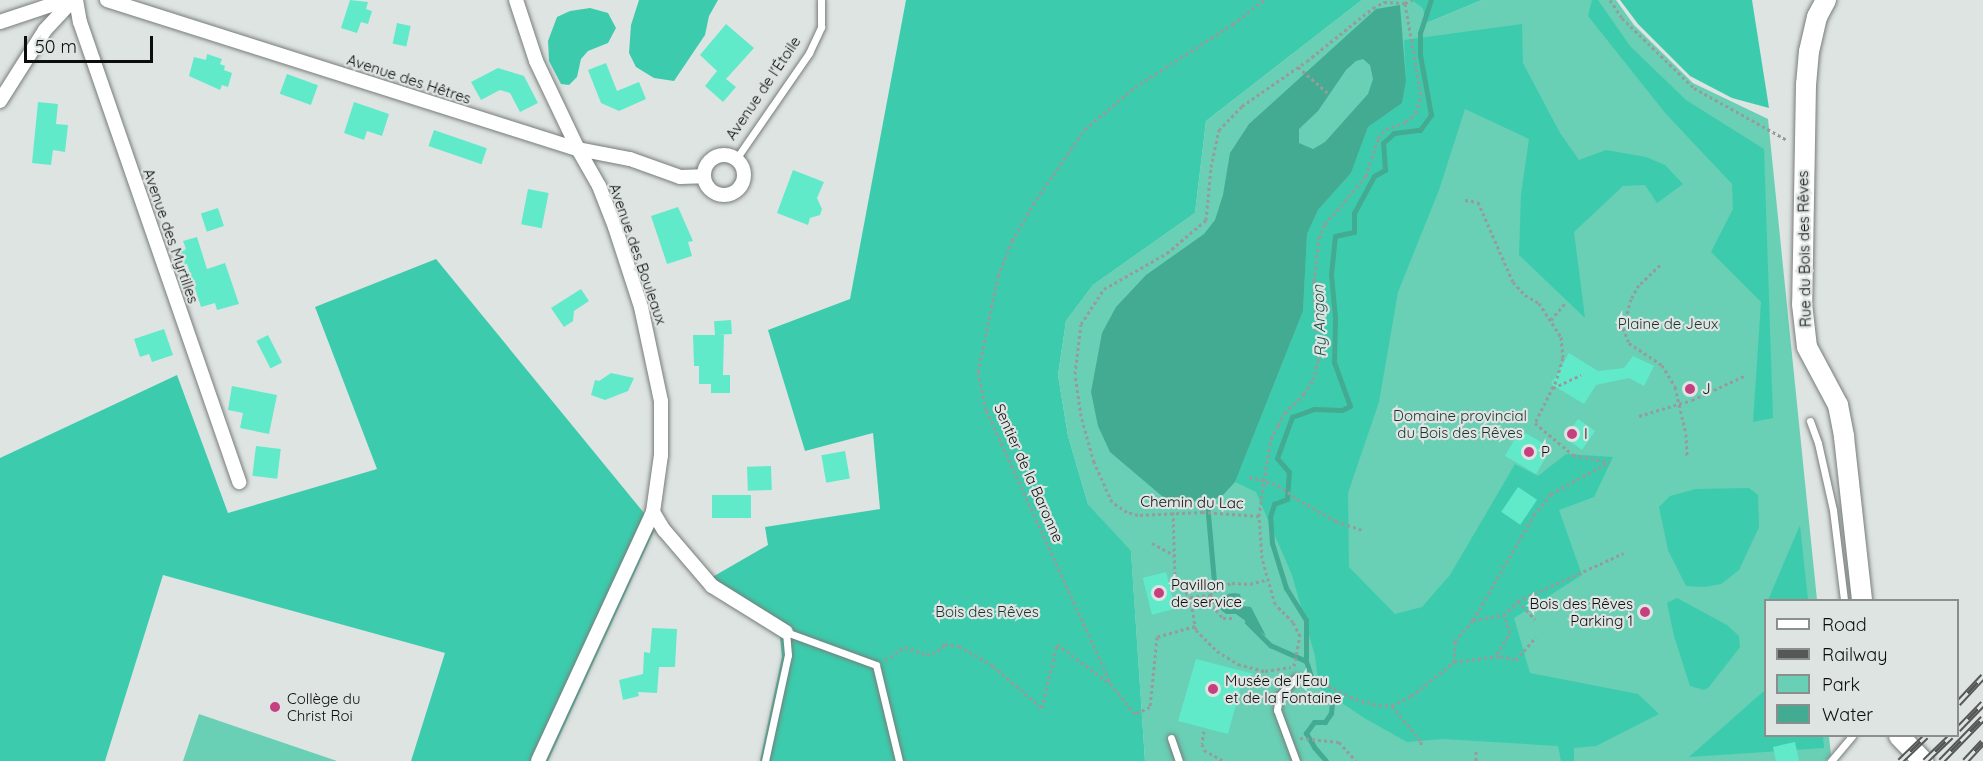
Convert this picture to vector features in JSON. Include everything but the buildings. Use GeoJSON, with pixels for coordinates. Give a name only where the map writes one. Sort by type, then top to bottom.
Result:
{"type":"FeatureCollection","features":[{"type":"Feature","properties":{"kind":"street"},"geometry":{"type":"LineString","coordinates":[[0,22],[66,0]]}},
{"type":"Feature","properties":{"kind":"street"},"geometry":{"type":"LineString","coordinates":[[0,101],[45,30],[75,0]]}},
{"type":"Feature","properties":{"kind":"street","name":"Avenue des Myrtilles"},"geometry":{"type":"LineString","coordinates":[[75,0],[84,33],[239,482]]}},
{"type":"Feature","properties":{"kind":"street","name":"Avenue des Hêtres"},"geometry":{"type":"LineString","coordinates":[[107,0],[578,149],[630,159],[680,177],[703,176]]}},
{"type":"Feature","properties":{"kind":"street","name":"Avenue des Bouleaux"},"geometry":{"type":"LineString","coordinates":[[516,0],[536,60],[578,149],[599,186],[615,227],[641,307],[661,401],[661,454],[653,512],[538,761]]}},
{"type":"Feature","properties":{"kind":"street","name":"Rue du Bois des Rêves"},"geometry":{"type":"LineString","coordinates":[[1826,0],[1817,17],[1809,51],[1806,84],[1802,304],[1807,347],[1838,405],[1862,599]]}},
{"type":"Feature","properties":{"kind":"street"},"geometry":{"type":"LineString","coordinates":[[725,154],[736,159],[743,170],[742,183],[733,193],[720,195],[708,189],[703,176],[706,165],[714,157],[725,154]]}},
{"type":"Feature","properties":{"kind":"street"},"geometry":{"type":"LineString","coordinates":[[653,512],[664,530],[712,586],[786,632]]}},
{"type":"Feature","properties":{"kind":"street"},"geometry":{"type":"LineString","coordinates":[[1901,737],[1923,761]]}},
{"type":"Feature","properties":{"kind":"lane","name":"Avenue de l'Étoile"},"geometry":{"type":"LineString","coordinates":[[736,159],[809,53],[821,27],[821,0]]}},
{"type":"Feature","properties":{"kind":"lane"},"geometry":{"type":"LineString","coordinates":[[1810,421],[1818,443],[1833,510],[1844,599]]}},
{"type":"Feature","properties":{"kind":"lane"},"geometry":{"type":"LineString","coordinates":[[765,761],[788,655],[786,632],[876,666],[898,761]]}},
{"type":"Feature","properties":{"kind":"lane"},"geometry":{"type":"LineString","coordinates":[[1296,678],[1279,696],[1276,710],[1296,761]]}},
{"type":"Feature","properties":{"kind":"lane"},"geometry":{"type":"LineString","coordinates":[[1831,761],[1850,737]]}},
{"type":"Feature","properties":{"kind":"lane"},"geometry":{"type":"LineString","coordinates":[[1171,738],[1179,761]]}},
{"type":"Feature","properties":{"kind":"path","name":"Sentier de la Baronne"},"geometry":{"type":"LineString","coordinates":[[1195,626],[1157,637],[1150,707],[1136,714],[1112,686],[986,410],[978,372],[998,276],[1012,241],[1033,204],[1085,129],[1135,87],[1233,24],[1264,0]]}},
{"type":"Feature","properties":{"kind":"path","name":"Chemin du Lac"},"geometry":{"type":"LineString","coordinates":[[1195,626],[1196,630],[1217,651],[1238,664],[1264,671],[1294,666],[1299,652],[1300,636],[1293,622],[1275,604],[1266,580],[1259,542],[1259,516],[1203,512],[1138,515],[1126,512],[1112,502],[1094,462],[1081,416],[1075,374],[1081,324],[1104,289],[1167,253],[1206,220],[1211,167],[1219,130],[1242,106],[1298,67],[1373,8],[1384,2],[1405,3],[1412,0]]}},
{"type":"Feature","properties":{"kind":"path"},"geometry":{"type":"LineString","coordinates":[[1610,0],[1622,18],[1694,88],[1791,143]]}},
{"type":"Feature","properties":{"kind":"path"},"geometry":{"type":"LineString","coordinates":[[1259,516],[1272,439],[1278,425],[1308,387],[1318,361],[1314,281],[1319,238],[1325,224],[1350,199],[1366,176],[1378,138],[1386,129],[1406,122],[1416,113],[1419,104],[1421,95],[1405,3]]}},
{"type":"Feature","properties":{"kind":"path"},"geometry":{"type":"LineString","coordinates":[[1298,67],[1329,94]]}},
{"type":"Feature","properties":{"kind":"path"},"geometry":{"type":"LineString","coordinates":[[1454,662],[1455,640],[1473,620],[1534,515],[1551,494],[1609,462],[1573,455],[1535,423],[1563,358],[1561,338],[1539,303],[1525,295],[1513,282],[1478,202],[1465,200]]}},
{"type":"Feature","properties":{"kind":"path"},"geometry":{"type":"LineString","coordinates":[[1660,265],[1639,285],[1631,299],[1623,328],[1629,343],[1662,365],[1675,387],[1686,434],[1687,456]]}},
{"type":"Feature","properties":{"kind":"path"},"geometry":{"type":"LineString","coordinates":[[1551,320],[1566,302]]}},
{"type":"Feature","properties":{"kind":"path"},"geometry":{"type":"LineString","coordinates":[[1551,390],[1565,380],[1581,375]]}},
{"type":"Feature","properties":{"kind":"path"},"geometry":{"type":"LineString","coordinates":[[1639,416],[1679,404],[1746,375]]}},
{"type":"Feature","properties":{"kind":"path"},"geometry":{"type":"LineString","coordinates":[[1250,477],[1278,485],[1297,499],[1336,521],[1362,530]]}},
{"type":"Feature","properties":{"kind":"path"},"geometry":{"type":"LineString","coordinates":[[1173,512],[1175,578],[1190,597],[1195,626]]}},
{"type":"Feature","properties":{"kind":"path"},"geometry":{"type":"LineString","coordinates":[[1152,543],[1174,556]]}},
{"type":"Feature","properties":{"kind":"path"},"geometry":{"type":"LineString","coordinates":[[1473,620],[1503,615],[1518,601],[1624,553]]}},
{"type":"Feature","properties":{"kind":"path"},"geometry":{"type":"LineString","coordinates":[[1190,597],[1210,595],[1222,585],[1250,584],[1266,580]]}},
{"type":"Feature","properties":{"kind":"path"},"geometry":{"type":"LineString","coordinates":[[1210,595],[1216,610],[1223,618],[1235,618]]}},
{"type":"Feature","properties":{"kind":"path"},"geometry":{"type":"LineString","coordinates":[[1518,601],[1535,619]]}},
{"type":"Feature","properties":{"kind":"path"},"geometry":{"type":"LineString","coordinates":[[1497,654],[1510,633],[1503,615]]}},
{"type":"Feature","properties":{"kind":"path"},"geometry":{"type":"LineString","coordinates":[[1392,706],[1411,696],[1454,662],[1500,656],[1516,660],[1536,637]]}},
{"type":"Feature","properties":{"kind":"path"},"geometry":{"type":"LineString","coordinates":[[876,666],[905,647],[927,655],[938,651],[945,644],[960,646],[993,666],[1042,708],[1057,644],[1112,686]]}},
{"type":"Feature","properties":{"kind":"path"},"geometry":{"type":"LineString","coordinates":[[1296,678],[1323,683],[1350,697],[1392,706],[1421,741],[1421,747]]}},
{"type":"Feature","properties":{"kind":"path"},"geometry":{"type":"LineString","coordinates":[[1204,731],[1202,744],[1204,750],[1224,761]]}},
{"type":"Feature","properties":{"kind":"path"},"geometry":{"type":"LineString","coordinates":[[1304,738],[1339,742],[1356,761]]}},
{"type":"Feature","properties":{"kind":"path"},"geometry":{"type":"LineString","coordinates":[[1476,750],[1476,761]]}},
{"type":"Feature","properties":{"kind":"green space"},"geometry":{"type":"Polygon","coordinates":[[[639,0],[718,0],[709,16],[705,35],[674,81],[654,78],[636,67],[629,53],[631,25],[639,0]]]}},
{"type":"Feature","properties":{"kind":"green space","name":"Bois des Rêves"},"geometry":{"type":"Polygon","coordinates":[[[906,0],[1362,0],[1206,121],[1195,213],[1093,285],[1066,321],[1058,375],[1068,436],[1088,504],[1131,551],[1145,761],[760,761],[782,657],[780,637],[737,610],[702,583],[768,545],[765,527],[880,509],[873,433],[805,451],[768,330],[850,299],[906,0]]]}},
{"type":"Feature","properties":{"kind":"green space","name":"Domaine provincial du Bois des Rêves"},"geometry":{"type":"Polygon","coordinates":[[[1362,0],[1411,0],[1423,9],[1424,24],[1482,0],[1616,0],[1634,25],[1693,83],[1768,119],[1817,599],[1764,599],[1764,737],[1829,737],[1831,755],[1826,761],[1145,761],[1131,552],[1088,504],[1068,436],[1058,375],[1066,321],[1093,285],[1195,213],[1206,121],[1362,0]]]}},
{"type":"Feature","properties":{"kind":"green space"},"geometry":{"type":"Polygon","coordinates":[[[1411,0],[1482,0],[1424,24],[1423,9],[1411,0]]]}},
{"type":"Feature","properties":{"kind":"green space"},"geometry":{"type":"Polygon","coordinates":[[[1592,0],[1598,0],[1630,46],[1686,100],[1764,149],[1773,418],[1753,422],[1761,302],[1711,252],[1733,209],[1732,184],[1666,114],[1588,16],[1592,0]]]}},
{"type":"Feature","properties":{"kind":"green space"},"geometry":{"type":"Polygon","coordinates":[[[1620,0],[1752,0],[1769,108],[1732,98],[1690,76],[1638,24],[1620,0]]]}},
{"type":"Feature","properties":{"kind":"green space"},"geometry":{"type":"Polygon","coordinates":[[[590,8],[608,13],[616,28],[608,43],[588,51],[581,59],[577,77],[569,85],[561,84],[549,61],[548,41],[557,17],[570,11],[590,8]]]}},
{"type":"Feature","properties":{"kind":"green space"},"geometry":{"type":"Polygon","coordinates":[[[1522,24],[1523,63],[1560,133],[1579,160],[1606,150],[1646,157],[1665,165],[1683,184],[1657,203],[1645,185],[1623,186],[1574,232],[1585,318],[1519,255],[1521,194],[1529,139],[1465,109],[1439,190],[1398,292],[1379,402],[1348,493],[1349,567],[1395,614],[1422,607],[1450,575],[1515,464],[1538,476],[1566,454],[1613,457],[1594,497],[1559,510],[1582,575],[1514,618],[1530,673],[1638,694],[1659,714],[1596,746],[1574,748],[1574,761],[1561,761],[1558,746],[1443,739],[1407,742],[1366,719],[1319,688],[1315,656],[1292,575],[1256,492],[1235,482],[1303,311],[1307,234],[1318,210],[1351,173],[1368,127],[1402,103],[1406,81],[1404,40],[1522,24]]]}},
{"type":"Feature","properties":{"kind":"green space"},"geometry":{"type":"Polygon","coordinates":[[[436,259],[644,513],[654,531],[548,761],[411,761],[445,653],[163,575],[105,761],[0,761],[0,458],[177,375],[228,513],[377,469],[315,307],[436,259]]]}},
{"type":"Feature","properties":{"kind":"green space"},"geometry":{"type":"Polygon","coordinates":[[[1749,488],[1758,495],[1759,527],[1739,570],[1721,584],[1704,587],[1686,586],[1668,550],[1659,507],[1670,496],[1696,489],[1749,488]]]}},
{"type":"Feature","properties":{"kind":"green space"},"geometry":{"type":"Polygon","coordinates":[[[1800,525],[1808,599],[1768,599],[1800,525]]]}},
{"type":"Feature","properties":{"kind":"green space"},"geometry":{"type":"Polygon","coordinates":[[[1677,598],[1727,625],[1739,636],[1740,647],[1709,687],[1704,690],[1690,686],[1674,636],[1667,603],[1677,598]]]}},
{"type":"Feature","properties":{"kind":"green space"},"geometry":{"type":"Polygon","coordinates":[[[1764,691],[1764,737],[1823,737],[1824,748],[1689,757],[1764,691]]]}},
{"type":"Feature","properties":{"kind":"green space"},"geometry":{"type":"Polygon","coordinates":[[[199,714],[337,761],[183,761],[199,714]]]}},
{"type":"Feature","properties":{"kind":"water"},"geometry":{"type":"Polygon","coordinates":[[[1400,5],[1406,81],[1402,103],[1368,127],[1351,173],[1318,210],[1307,234],[1303,311],[1235,482],[1223,495],[1207,503],[1163,497],[1110,452],[1098,426],[1091,392],[1102,333],[1116,307],[1146,275],[1204,234],[1215,220],[1223,195],[1230,153],[1249,124],[1376,9],[1400,5]],[[1363,59],[1356,61],[1346,70],[1318,111],[1299,129],[1299,143],[1313,149],[1325,142],[1368,94],[1373,79],[1370,65],[1363,59]]]}},
{"type":"Feature","properties":{"kind":"water"},"geometry":{"type":"Polygon","coordinates":[[[1228,594],[1240,594],[1243,606],[1251,607],[1266,636],[1236,614],[1226,614],[1221,610],[1219,605],[1228,594]]]}},
{"type":"Feature","properties":{"kind":"waterway","name":"Ry Angon"},"geometry":{"type":"LineString","coordinates":[[1306,661],[1306,620],[1286,588],[1272,543],[1270,517],[1274,504],[1287,499],[1289,472],[1277,458],[1292,417],[1314,409],[1342,410],[1350,406],[1334,362],[1335,318],[1331,274],[1335,236],[1354,232],[1354,213],[1374,176],[1385,170],[1383,143],[1394,133],[1420,130],[1431,115],[1420,55],[1420,33],[1431,0]]}},
{"type":"Feature","properties":{"kind":"waterway","name":"Ry Angon"},"geometry":{"type":"LineString","coordinates":[[1207,503],[1214,582]]}},
{"type":"Feature","properties":{"kind":"waterway","name":"Ry Angon"},"geometry":{"type":"LineString","coordinates":[[1247,622],[1270,645],[1306,661],[1311,676]]}},
{"type":"Feature","properties":{"kind":"waterway","name":"Ry Angon"},"geometry":{"type":"LineString","coordinates":[[1317,697],[1332,702],[1331,713],[1325,722],[1314,722],[1306,733],[1326,761]]}},
{"type":"Feature","properties":{"kind":"railway"},"geometry":{"type":"LineString","coordinates":[[1959,702],[1983,676]]}},
{"type":"Feature","properties":{"kind":"railway"},"geometry":{"type":"LineString","coordinates":[[1959,728],[1983,703]]}},
{"type":"Feature","properties":{"kind":"railway"},"geometry":{"type":"LineString","coordinates":[[1941,761],[1983,718]]}},
{"type":"Feature","properties":{"kind":"railway"},"geometry":{"type":"LineString","coordinates":[[1900,761],[1925,737]]}},
{"type":"Feature","properties":{"kind":"railway"},"geometry":{"type":"LineString","coordinates":[[1925,761],[1950,737]]}},
{"type":"Feature","properties":{"kind":"railway"},"geometry":{"type":"LineString","coordinates":[[1965,761],[1983,742]]}},
{"type":"Feature","properties":{"kind":"place","name":"J"},"geometry":{"type":"Point","coordinates":[1690,389]}},
{"type":"Feature","properties":{"kind":"place","name":"I"},"geometry":{"type":"Point","coordinates":[1572,434]}},
{"type":"Feature","properties":{"kind":"place","name":"P"},"geometry":{"type":"Point","coordinates":[1529,452]}},
{"type":"Feature","properties":{"kind":"place","name":"Pavillon de service"},"geometry":{"type":"Point","coordinates":[1159,593]}},
{"type":"Feature","properties":{"kind":"place","name":"Bois des Rêves Parking 1"},"geometry":{"type":"Point","coordinates":[1645,612]}},
{"type":"Feature","properties":{"kind":"place","name":"Musée de l'Eau et de la Fontaine"},"geometry":{"type":"Point","coordinates":[1213,689]}},
{"type":"Feature","properties":{"kind":"place","name":"Collège du Christ Roi"},"geometry":{"type":"Point","coordinates":[275,707]}},
{"type":"Feature","properties":{"kind":"park label","name":"Plaine de Jeux"},"geometry":{"type":"Point","coordinates":[1668,324]}}]}
